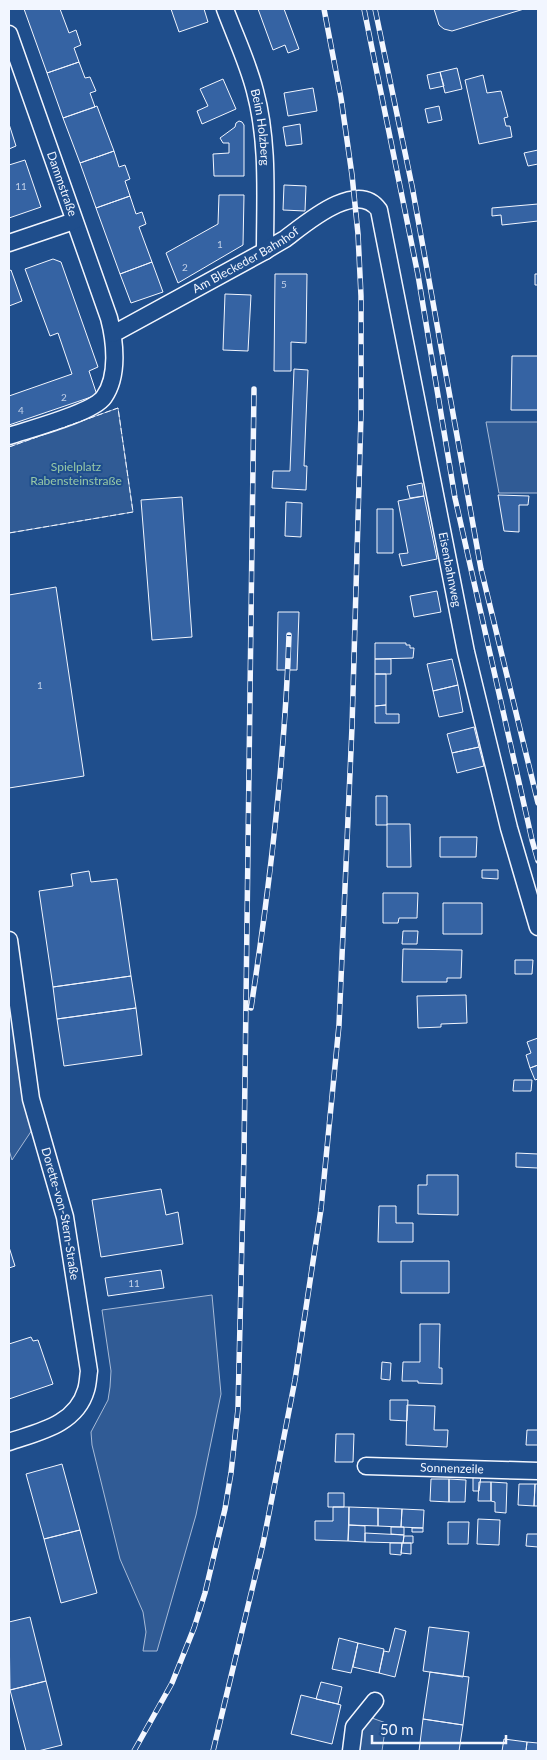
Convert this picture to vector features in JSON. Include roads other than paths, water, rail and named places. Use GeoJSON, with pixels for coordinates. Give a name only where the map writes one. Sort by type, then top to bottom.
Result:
{"type":"FeatureCollection","features":[{"type":"Feature","properties":{"kind":"street","name":"Beim Holzberg"},"geometry":{"type":"LineString","coordinates":[[225,9],[255,90],[262,127],[265,163],[265,251]]}},
{"type":"Feature","properties":{"kind":"street","name":"Dammstraße"},"geometry":{"type":"LineString","coordinates":[[9,34],[110,318],[115,348],[111,384],[104,398],[88,409],[9,436]]}},
{"type":"Feature","properties":{"kind":"street","name":"Am Bleckeder Bahnhof"},"geometry":{"type":"LineString","coordinates":[[113,334],[265,251],[322,211],[336,204],[362,200],[374,204],[378,210]]}},
{"type":"Feature","properties":{"kind":"street","name":"Eisenbahnweg"},"geometry":{"type":"LineString","coordinates":[[378,210],[466,652],[509,828],[538,927]]}},
{"type":"Feature","properties":{"kind":"street"},"geometry":{"type":"LineString","coordinates":[[9,243],[74,221]]}},
{"type":"Feature","properties":{"kind":"street","name":"Dorette-von-Stern-Straße"},"geometry":{"type":"LineString","coordinates":[[9,940],[31,1099],[65,1217],[89,1371],[86,1390],[79,1406],[68,1418],[49,1428],[9,1442]]}},
{"type":"Feature","properties":{"kind":"street","name":"Sonnenzeile"},"geometry":{"type":"LineString","coordinates":[[366,1466],[538,1471]]}},
{"type":"Feature","properties":{"kind":"street"},"geometry":{"type":"LineString","coordinates":[[351,1751],[354,1727],[375,1701]]}},
{"type":"Feature","properties":{"kind":"railway"},"geometry":{"type":"LineString","coordinates":[[213,1751],[263,1544],[295,1380],[321,1209],[339,1025],[352,727],[361,415],[361,296],[358,234],[352,175],[341,98],[324,9]]}},
{"type":"Feature","properties":{"kind":"railway"},"geometry":{"type":"LineString","coordinates":[[364,9],[418,275],[455,498],[538,861]]}},
{"type":"Feature","properties":{"kind":"railway"},"geometry":{"type":"LineString","coordinates":[[375,9],[412,186],[481,569],[538,803]]}},
{"type":"Feature","properties":{"kind":"railway"},"geometry":{"type":"LineString","coordinates":[[134,1751],[172,1683],[194,1628],[205,1593],[225,1509],[238,1409],[244,1153],[254,389]]}},
{"type":"Feature","properties":{"kind":"railway"},"geometry":{"type":"LineString","coordinates":[[251,1008],[276,822],[284,729],[289,635]]}},
{"type":"Feature","properties":{"kind":"park label","name":"Spielplatz Rabensteinstraße"},"geometry":{"type":"Point","coordinates":[76,474]}}]}
